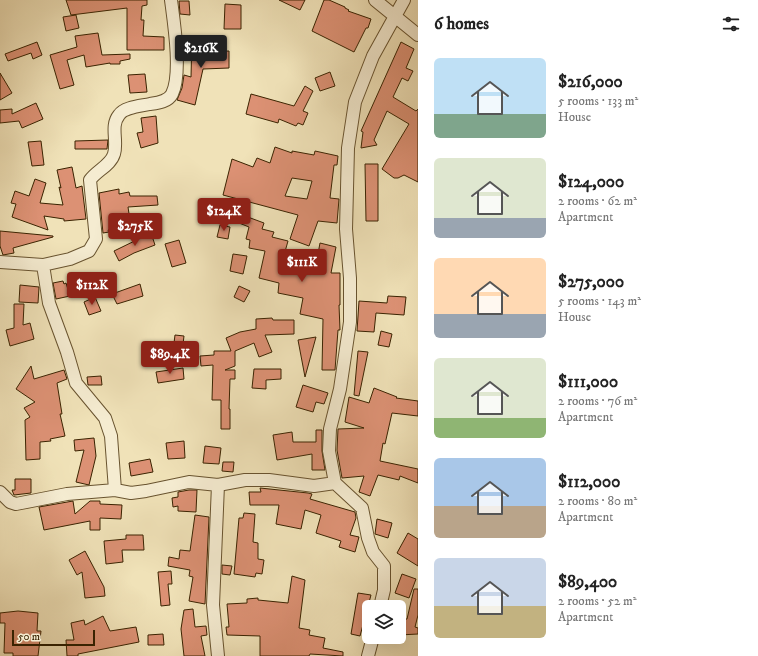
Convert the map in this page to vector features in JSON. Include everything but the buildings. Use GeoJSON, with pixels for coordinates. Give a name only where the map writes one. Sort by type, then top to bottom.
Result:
{"type":"FeatureCollection","features":[{"type":"Feature","properties":{"kind":"street"},"geometry":{"type":"LineString","coordinates":[[0,262],[43,265],[70,259],[89,251],[96,239],[90,180],[95,173],[106,166],[114,154],[114,128],[119,113],[164,101],[171,96],[175,80],[176,54],[171,0]]}},
{"type":"Feature","properties":{"kind":"street"},"geometry":{"type":"LineString","coordinates":[[376,0],[418,35]]}},
{"type":"Feature","properties":{"kind":"street"},"geometry":{"type":"LineString","coordinates":[[382,600],[384,590],[384,566],[373,552],[368,538],[366,521],[362,508],[334,483],[329,451],[330,429],[340,389],[350,322],[350,278],[346,229],[348,148],[354,102],[373,56],[404,0]]}},
{"type":"Feature","properties":{"kind":"street"},"geometry":{"type":"LineString","coordinates":[[43,265],[49,303],[67,352],[76,383],[105,418],[111,436],[115,490]]}},
{"type":"Feature","properties":{"kind":"street"},"geometry":{"type":"LineString","coordinates":[[0,492],[10,502],[16,504],[67,494],[115,490],[131,493],[188,482],[218,485],[246,480],[269,480],[314,486],[334,483]]}},
{"type":"Feature","properties":{"kind":"street"},"geometry":{"type":"LineString","coordinates":[[218,485],[213,604],[218,656]]}},
{"type":"Feature","properties":{"kind":"street"},"geometry":{"type":"LineString","coordinates":[[368,656],[371,644]]}}]}
